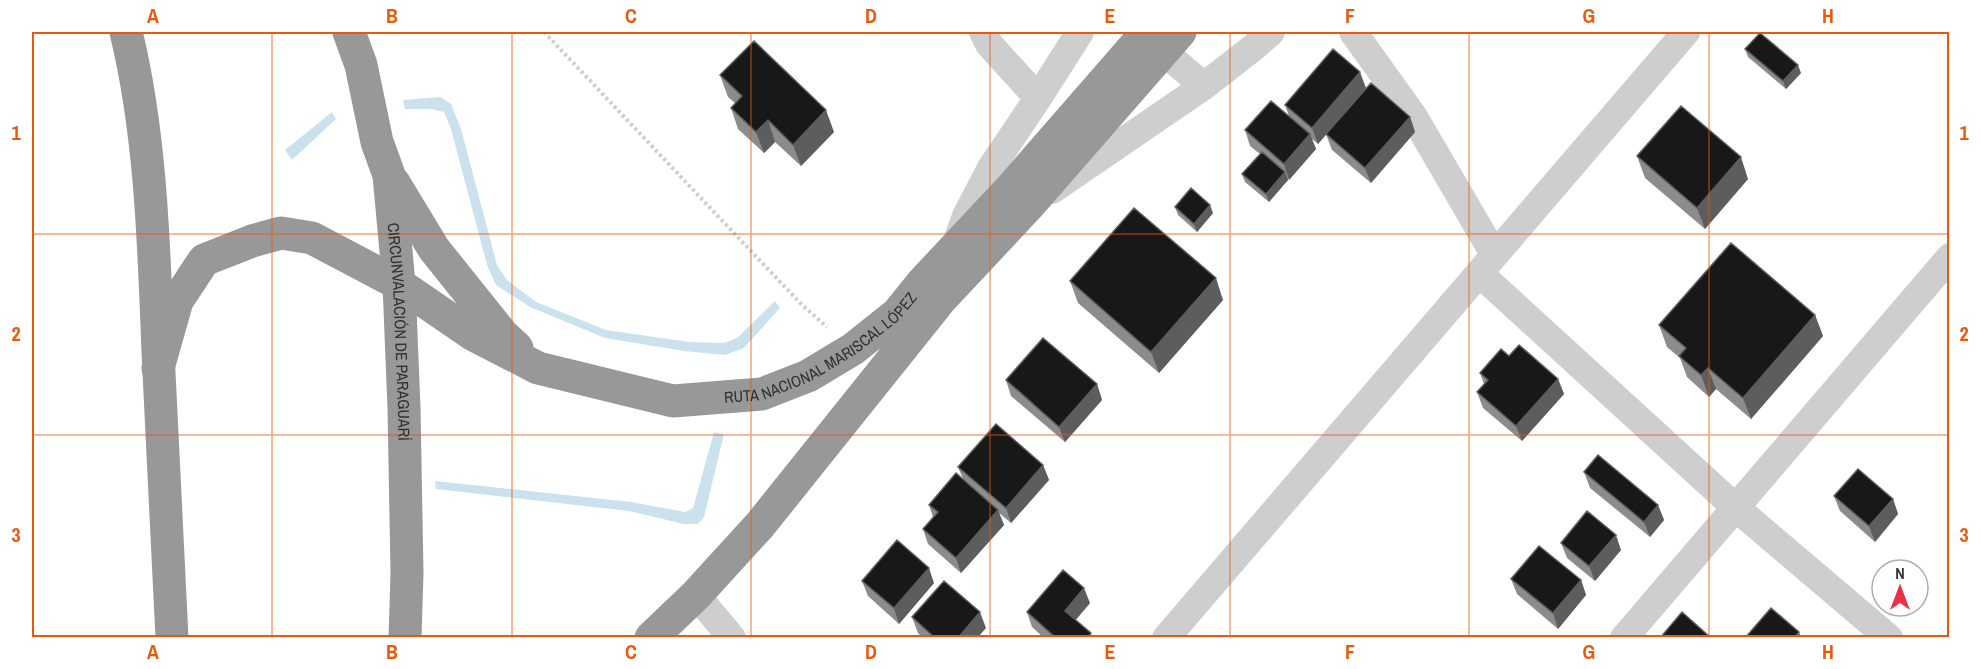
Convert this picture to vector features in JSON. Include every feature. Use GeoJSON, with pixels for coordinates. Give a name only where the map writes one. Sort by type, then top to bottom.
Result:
{"type":"FeatureCollection","features":[{"type":"Feature","properties":{"kind":"highway"},"geometry":{"type":"LineString","coordinates":[[126,32],[133,58],[153,228],[172,638]]}},
{"type":"Feature","properties":{"kind":"highway","name":"CIRCUNVALACIÓN DE PARAGUARÍ"},"geometry":{"type":"LineString","coordinates":[[349,32],[361,65],[377,142],[389,174],[399,284],[407,561],[405,638]]}},
{"type":"Feature","properties":{"kind":"highway","name":"RUTA NACIONAL MARISCAL LÓPEZ"},"geometry":{"type":"LineString","coordinates":[[158,368],[177,301],[204,260],[252,241],[281,233],[312,238],[399,284],[472,334],[538,368],[673,401],[762,394],[808,376],[853,349],[897,314],[954,248],[1154,36]]}},
{"type":"Feature","properties":{"kind":"highway","name":"RUTA NACIONAL MARISCAL LÓPEZ"},"geometry":{"type":"LineString","coordinates":[[651,638],[696,595],[760,525],[941,299],[1030,204],[1154,36]]}},
{"type":"Feature","properties":{"kind":"highway"},"geometry":{"type":"LineString","coordinates":[[389,174],[434,249],[502,334],[538,368]]}},
{"type":"Feature","properties":{"kind":"street"},"geometry":{"type":"LineString","coordinates":[[983,32],[989,44],[1038,98]]}},
{"type":"Feature","properties":{"kind":"street"},"geometry":{"type":"LineString","coordinates":[[954,248],[966,216],[991,168],[1080,32]]}},
{"type":"Feature","properties":{"kind":"street"},"geometry":{"type":"LineString","coordinates":[[1030,204],[1204,86],[1270,32]]}},
{"type":"Feature","properties":{"kind":"street"},"geometry":{"type":"LineString","coordinates":[[1353,32],[1414,117],[1487,263],[1735,507],[1889,638]]}},
{"type":"Feature","properties":{"kind":"street"},"geometry":{"type":"LineString","coordinates":[[1166,638],[1686,32]]}},
{"type":"Feature","properties":{"kind":"street"},"geometry":{"type":"LineString","coordinates":[[1154,36],[1204,86]]}},
{"type":"Feature","properties":{"kind":"street"},"geometry":{"type":"LineString","coordinates":[[1624,638],[1950,257]]}},
{"type":"Feature","properties":{"kind":"street"},"geometry":{"type":"LineString","coordinates":[[696,595],[732,638]]}},
{"type":"Feature","properties":{"kind":"path"},"geometry":{"type":"LineString","coordinates":[[544,32],[801,304],[853,349]]}},
{"type":"Feature","properties":{"kind":"water"},"geometry":{"type":"Polygon","coordinates":[[[440,97],[451,104],[461,129],[497,265],[507,280],[536,302],[606,330],[689,342],[724,343],[737,338],[775,301],[780,308],[744,348],[725,355],[605,338],[530,307],[496,285],[487,265],[451,129],[444,112],[431,109],[405,109],[403,100],[440,97]]]}},
{"type":"Feature","properties":{"kind":"water"},"geometry":{"type":"Polygon","coordinates":[[[332,112],[336,119],[292,160],[285,150],[332,112]]]}},
{"type":"Feature","properties":{"kind":"water"},"geometry":{"type":"Polygon","coordinates":[[[714,432],[724,434],[704,517],[698,524],[684,524],[629,511],[436,489],[435,481],[631,502],[685,512],[693,508],[714,432]]]}},
{"type":"Feature","properties":{"kind":"building"},"geometry":{"type":"Polygon","coordinates":[[[1760,33],[1798,65],[1783,81],[1745,49],[1760,33]]]}},
{"type":"Feature","properties":{"kind":"building"},"geometry":{"type":"Polygon","coordinates":[[[754,41],[826,110],[793,145],[768,120],[756,132],[731,108],[742,96],[720,75],[754,41]]]}},
{"type":"Feature","properties":{"kind":"building"},"geometry":{"type":"Polygon","coordinates":[[[1333,49],[1360,72],[1312,128],[1285,105],[1333,49]]]}},
{"type":"Feature","properties":{"kind":"building"},"geometry":{"type":"Polygon","coordinates":[[[1371,83],[1410,117],[1365,168],[1326,134],[1371,83]]]}},
{"type":"Feature","properties":{"kind":"building"},"geometry":{"type":"Polygon","coordinates":[[[1271,101],[1310,134],[1284,164],[1245,130],[1271,101]]]}},
{"type":"Feature","properties":{"kind":"building"},"geometry":{"type":"Polygon","coordinates":[[[1681,106],[1741,157],[1697,208],[1637,156],[1681,106]]]}},
{"type":"Feature","properties":{"kind":"building"},"geometry":{"type":"Polygon","coordinates":[[[1262,152],[1285,172],[1266,194],[1242,174],[1262,152]]]}},
{"type":"Feature","properties":{"kind":"building"},"geometry":{"type":"Polygon","coordinates":[[[1191,188],[1210,205],[1194,224],[1175,207],[1191,188]]]}},
{"type":"Feature","properties":{"kind":"building"},"geometry":{"type":"Polygon","coordinates":[[[1134,208],[1216,278],[1151,352],[1070,281],[1134,208]]]}},
{"type":"Feature","properties":{"kind":"building"},"geometry":{"type":"Polygon","coordinates":[[[1731,243],[1815,315],[1743,398],[1708,368],[1701,375],[1679,356],[1686,348],[1659,325],[1731,243]]]}},
{"type":"Feature","properties":{"kind":"building"},"geometry":{"type":"Polygon","coordinates":[[[1043,338],[1097,384],[1059,427],[1006,380],[1043,338]]]}},
{"type":"Feature","properties":{"kind":"building"},"geometry":{"type":"Polygon","coordinates":[[[1519,345],[1558,379],[1516,426],[1477,392],[1488,380],[1480,373],[1501,349],[1509,356],[1519,345]]]}},
{"type":"Feature","properties":{"kind":"building"},"geometry":{"type":"Polygon","coordinates":[[[996,424],[1043,465],[1006,508],[958,467],[996,424]]]}},
{"type":"Feature","properties":{"kind":"building"},"geometry":{"type":"Polygon","coordinates":[[[1598,455],[1658,505],[1644,522],[1584,472],[1598,455]]]}},
{"type":"Feature","properties":{"kind":"building"},"geometry":{"type":"Polygon","coordinates":[[[1858,469],[1893,499],[1869,526],[1834,496],[1858,469]]]}},
{"type":"Feature","properties":{"kind":"building"},"geometry":{"type":"Polygon","coordinates":[[[956,473],[998,510],[956,558],[923,529],[938,512],[929,505],[956,473]]]}},
{"type":"Feature","properties":{"kind":"building"},"geometry":{"type":"Polygon","coordinates":[[[1587,511],[1616,535],[1589,566],[1561,543],[1587,511]]]}},
{"type":"Feature","properties":{"kind":"building"},"geometry":{"type":"Polygon","coordinates":[[[897,540],[929,568],[894,608],[862,581],[897,540]]]}},
{"type":"Feature","properties":{"kind":"building"},"geometry":{"type":"Polygon","coordinates":[[[1539,546],[1581,580],[1553,613],[1511,579],[1539,546]]]}},
{"type":"Feature","properties":{"kind":"building"},"geometry":{"type":"Polygon","coordinates":[[[1063,570],[1084,588],[1065,611],[1091,633],[1087,638],[1056,638],[1027,612],[1063,570]]]}},
{"type":"Feature","properties":{"kind":"building"},"geometry":{"type":"Polygon","coordinates":[[[944,581],[980,612],[958,638],[935,638],[912,617],[944,581]]]}},
{"type":"Feature","properties":{"kind":"building"},"geometry":{"type":"Polygon","coordinates":[[[1771,608],[1799,632],[1794,638],[1745,638],[1771,608]]]}},
{"type":"Feature","properties":{"kind":"building"},"geometry":{"type":"Polygon","coordinates":[[[1682,612],[1711,638],[1660,638],[1682,612]]]}}]}
